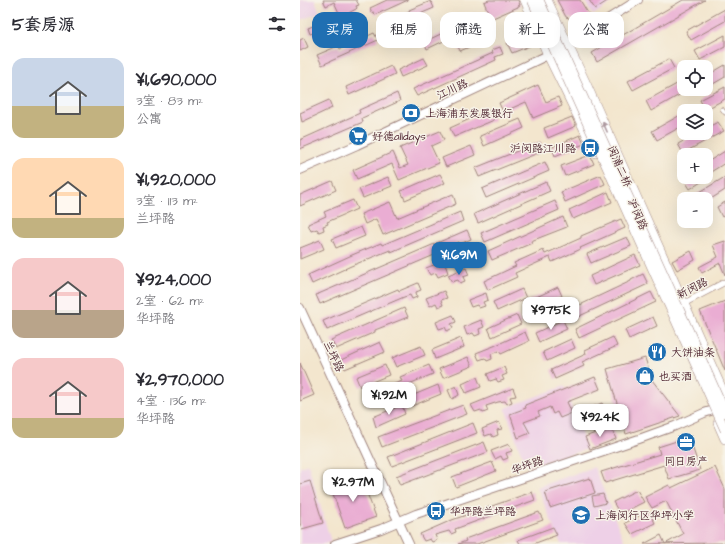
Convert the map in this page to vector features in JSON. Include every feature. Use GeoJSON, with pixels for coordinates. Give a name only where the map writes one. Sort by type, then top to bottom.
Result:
{"type":"FeatureCollection","features":[{"type":"Feature","properties":{"kind":"main road","name":"沪闵路"},"geometry":{"type":"LineString","coordinates":[[525,0],[548,55],[623,208],[725,439]]}},
{"type":"Feature","properties":{"kind":"main road","name":"闵浦二桥"},"geometry":{"type":"LineString","coordinates":[[532,0],[725,430]]}},
{"type":"Feature","properties":{"kind":"main road","name":"闵浦二桥"},"geometry":{"type":"LineString","coordinates":[[539,0],[725,412]]}},
{"type":"Feature","properties":{"kind":"main road","name":"沪闵路"},"geometry":{"type":"LineString","coordinates":[[547,0],[568,45]]}},
{"type":"Feature","properties":{"kind":"main road","name":"沪闵路"},"geometry":{"type":"LineString","coordinates":[[569,48],[725,396]]}},
{"type":"Feature","properties":{"kind":"street","name":"江川路"},"geometry":{"type":"LineString","coordinates":[[619,12],[638,0]]}},
{"type":"Feature","properties":{"kind":"street","name":"江川路"},"geometry":{"type":"LineString","coordinates":[[300,170],[568,45]]}},
{"type":"Feature","properties":{"kind":"street","name":"新闵路"},"geometry":{"type":"LineString","coordinates":[[668,311],[725,282]]}},
{"type":"Feature","properties":{"kind":"street","name":"兰坪路"},"geometry":{"type":"LineString","coordinates":[[300,308],[409,544]]}},
{"type":"Feature","properties":{"kind":"street","name":"华坪路"},"geometry":{"type":"LineString","coordinates":[[335,544],[398,522],[416,514],[639,439],[712,410],[725,407]]}},
{"type":"Feature","properties":{"kind":"lane"},"geometry":{"type":"LineString","coordinates":[[722,108],[725,113]]}},
{"type":"Feature","properties":{"kind":"shaded area"},"geometry":{"type":"Polygon","coordinates":[[[300,0],[315,0],[320,12],[312,12],[312,16],[300,20],[300,0]]]}},
{"type":"Feature","properties":{"kind":"shaded area"},"geometry":{"type":"Polygon","coordinates":[[[584,0],[616,0],[598,12],[591,12],[584,0]]]}},
{"type":"Feature","properties":{"kind":"shaded area"},"geometry":{"type":"Polygon","coordinates":[[[564,386],[587,449],[528,467],[519,448],[505,408],[564,386]]]}},
{"type":"Feature","properties":{"kind":"shaded area"},"geometry":{"type":"Polygon","coordinates":[[[308,464],[331,542],[324,544],[300,544],[300,467],[308,464]]]}},
{"type":"Feature","properties":{"kind":"shaded area","name":"上海闵行区华坪小学"},"geometry":{"type":"Polygon","coordinates":[[[594,467],[625,543],[561,544],[537,487],[594,467]]]}},
{"type":"Feature","properties":{"kind":"building"},"geometry":{"type":"Polygon","coordinates":[[[323,0],[356,0],[359,5],[356,6],[356,9],[350,12],[339,12],[334,2],[326,6],[323,0]]]}},
{"type":"Feature","properties":{"kind":"building"},"geometry":{"type":"Polygon","coordinates":[[[387,0],[408,0],[382,12],[376,12],[375,15],[374,12],[372,13],[370,8],[387,0]]]}},
{"type":"Feature","properties":{"kind":"building"},"geometry":{"type":"Polygon","coordinates":[[[489,0],[518,0],[520,5],[496,17],[496,12],[488,12],[484,2],[489,0]]]}},
{"type":"Feature","properties":{"kind":"building"},"geometry":{"type":"Polygon","coordinates":[[[557,0],[580,0],[587,12],[568,12],[568,18],[566,17],[557,0]]]}},
{"type":"Feature","properties":{"kind":"building"},"geometry":{"type":"Polygon","coordinates":[[[589,0],[609,0],[595,9],[589,0]]]}},
{"type":"Feature","properties":{"kind":"building"},"geometry":{"type":"Polygon","coordinates":[[[683,0],[705,0],[624,46],[624,34],[683,0]]]}},
{"type":"Feature","properties":{"kind":"building"},"geometry":{"type":"Polygon","coordinates":[[[431,1],[434,8],[425,12],[410,12],[409,10],[431,1]]]}},
{"type":"Feature","properties":{"kind":"building"},"geometry":{"type":"Polygon","coordinates":[[[725,9],[725,21],[691,40],[686,31],[725,9]]]}},
{"type":"Feature","properties":{"kind":"building"},"geometry":{"type":"Polygon","coordinates":[[[312,26],[312,33],[310,34],[308,28],[312,26]]]}},
{"type":"Feature","properties":{"kind":"building"},"geometry":{"type":"Polygon","coordinates":[[[374,33],[376,41],[368,44],[368,36],[374,33]]]}},
{"type":"Feature","properties":{"kind":"building"},"geometry":{"type":"Polygon","coordinates":[[[440,34],[440,43],[432,47],[432,38],[440,34]]]}},
{"type":"Feature","properties":{"kind":"building"},"geometry":{"type":"Polygon","coordinates":[[[725,35],[725,47],[700,60],[695,51],[725,35]]]}},
{"type":"Feature","properties":{"kind":"building"},"geometry":{"type":"Polygon","coordinates":[[[304,38],[308,47],[300,51],[300,40],[304,38]]]}},
{"type":"Feature","properties":{"kind":"building"},"geometry":{"type":"Polygon","coordinates":[[[500,47],[503,54],[495,57],[496,60],[417,96],[413,89],[493,53],[492,50],[500,47]]]}},
{"type":"Feature","properties":{"kind":"building"},"geometry":{"type":"Polygon","coordinates":[[[333,48],[360,48],[322,65],[317,55],[333,48]]]}},
{"type":"Feature","properties":{"kind":"building"},"geometry":{"type":"Polygon","coordinates":[[[459,48],[467,48],[460,51],[459,48]]]}},
{"type":"Feature","properties":{"kind":"building"},"geometry":{"type":"Polygon","coordinates":[[[510,48],[524,48],[512,53],[510,48]]]}},
{"type":"Feature","properties":{"kind":"building"},"geometry":{"type":"Polygon","coordinates":[[[601,48],[621,48],[597,62],[592,53],[601,48]]]}},
{"type":"Feature","properties":{"kind":"building"},"geometry":{"type":"Polygon","coordinates":[[[424,58],[428,65],[401,77],[398,70],[424,58]]]}},
{"type":"Feature","properties":{"kind":"building"},"geometry":{"type":"Polygon","coordinates":[[[669,59],[674,68],[633,90],[628,81],[669,59]]]}},
{"type":"Feature","properties":{"kind":"building"},"geometry":{"type":"Polygon","coordinates":[[[725,65],[725,77],[713,84],[713,72],[725,65]]]}},
{"type":"Feature","properties":{"kind":"building"},"geometry":{"type":"Polygon","coordinates":[[[391,66],[395,74],[349,95],[346,87],[391,66]]]}},
{"type":"Feature","properties":{"kind":"building"},"geometry":{"type":"Polygon","coordinates":[[[677,84],[678,96],[651,111],[646,101],[677,84]]]}},
{"type":"Feature","properties":{"kind":"building"},"geometry":{"type":"Polygon","coordinates":[[[538,85],[546,102],[558,97],[562,106],[533,118],[526,102],[503,112],[499,103],[538,85]]]}},
{"type":"Feature","properties":{"kind":"building"},"geometry":{"type":"Polygon","coordinates":[[[725,87],[725,99],[713,106],[713,104],[702,104],[700,100],[708,96],[713,96],[713,93],[725,87]]]}},
{"type":"Feature","properties":{"kind":"building"},"geometry":{"type":"Polygon","coordinates":[[[397,93],[400,101],[362,118],[363,122],[300,149],[300,140],[360,113],[359,110],[397,93]]]}},
{"type":"Feature","properties":{"kind":"building"},"geometry":{"type":"Polygon","coordinates":[[[329,100],[332,108],[302,122],[300,113],[329,100]]]}},
{"type":"Feature","properties":{"kind":"building"},"geometry":{"type":"Polygon","coordinates":[[[490,110],[494,120],[454,137],[450,128],[490,110]]]}},
{"type":"Feature","properties":{"kind":"building"},"geometry":{"type":"Polygon","coordinates":[[[572,117],[576,126],[548,138],[544,128],[572,117]]]}},
{"type":"Feature","properties":{"kind":"building"},"geometry":{"type":"Polygon","coordinates":[[[677,117],[677,129],[657,140],[652,131],[677,117]]]}},
{"type":"Feature","properties":{"kind":"building"},"geometry":{"type":"Polygon","coordinates":[[[520,119],[524,128],[484,146],[480,136],[520,119]]]}},
{"type":"Feature","properties":{"kind":"building"},"geometry":{"type":"Polygon","coordinates":[[[718,122],[724,131],[713,137],[713,124],[718,122]]]}},
{"type":"Feature","properties":{"kind":"building"},"geometry":{"type":"Polygon","coordinates":[[[440,131],[444,140],[431,146],[439,163],[399,180],[392,164],[357,179],[353,170],[393,152],[400,168],[408,165],[400,148],[440,131]]]}},
{"type":"Feature","properties":{"kind":"building"},"geometry":{"type":"Polygon","coordinates":[[[580,135],[584,144],[555,156],[552,147],[580,135]]]}},
{"type":"Feature","properties":{"kind":"building"},"geometry":{"type":"Polygon","coordinates":[[[685,140],[707,140],[692,148],[680,148],[678,144],[685,140]]]}},
{"type":"Feature","properties":{"kind":"building"},"geometry":{"type":"Polygon","coordinates":[[[540,142],[543,151],[479,177],[475,168],[540,142]]]}},
{"type":"Feature","properties":{"kind":"building"},"geometry":{"type":"Polygon","coordinates":[[[471,146],[475,155],[446,167],[442,158],[471,146]]]}},
{"type":"Feature","properties":{"kind":"building"},"geometry":{"type":"Polygon","coordinates":[[[725,151],[725,163],[713,171],[713,159],[725,151]]]}},
{"type":"Feature","properties":{"kind":"building"},"geometry":{"type":"Polygon","coordinates":[[[590,155],[594,164],[565,176],[561,166],[590,155]]]}},
{"type":"Feature","properties":{"kind":"building"},"geometry":{"type":"Polygon","coordinates":[[[545,162],[549,171],[486,198],[482,189],[545,162]]]}},
{"type":"Feature","properties":{"kind":"building"},"geometry":{"type":"Polygon","coordinates":[[[440,174],[445,183],[405,200],[401,191],[440,174]]]}},
{"type":"Feature","properties":{"kind":"building"},"geometry":{"type":"Polygon","coordinates":[[[601,175],[605,184],[565,202],[561,192],[601,175]]]}},
{"type":"Feature","properties":{"kind":"building"},"geometry":{"type":"Polygon","coordinates":[[[388,177],[392,186],[363,198],[359,189],[388,177]]]}},
{"type":"Feature","properties":{"kind":"building"},"geometry":{"type":"Polygon","coordinates":[[[725,177],[725,190],[713,198],[713,192],[700,192],[725,177]]]}},
{"type":"Feature","properties":{"kind":"building"},"geometry":{"type":"Polygon","coordinates":[[[332,181],[336,190],[300,206],[300,195],[332,181]]]}},
{"type":"Feature","properties":{"kind":"building"},"geometry":{"type":"Polygon","coordinates":[[[546,182],[550,191],[478,223],[474,214],[546,182]]]}},
{"type":"Feature","properties":{"kind":"building"},"geometry":{"type":"Polygon","coordinates":[[[687,184],[698,184],[690,189],[687,184]]]}},
{"type":"Feature","properties":{"kind":"building"},"geometry":{"type":"Polygon","coordinates":[[[608,192],[612,202],[573,219],[569,210],[608,192]]]}},
{"type":"Feature","properties":{"kind":"building"},"geometry":{"type":"Polygon","coordinates":[[[453,194],[456,204],[383,235],[376,219],[365,224],[361,214],[390,202],[397,218],[453,194]]]}},
{"type":"Feature","properties":{"kind":"building"},"geometry":{"type":"Polygon","coordinates":[[[353,200],[357,209],[327,222],[328,224],[323,226],[324,230],[319,232],[317,229],[311,231],[308,224],[326,216],[324,212],[353,200]]]}},
{"type":"Feature","properties":{"kind":"building"},"geometry":{"type":"Polygon","coordinates":[[[555,201],[559,210],[485,242],[481,233],[555,201]]]}},
{"type":"Feature","properties":{"kind":"building"},"geometry":{"type":"Polygon","coordinates":[[[725,202],[725,215],[722,217],[717,207],[725,202]]]}},
{"type":"Feature","properties":{"kind":"building"},"geometry":{"type":"Polygon","coordinates":[[[460,212],[463,221],[391,252],[390,250],[351,266],[312,284],[308,275],[352,255],[381,243],[382,245],[460,212]]]}},
{"type":"Feature","properties":{"kind":"building"},"geometry":{"type":"Polygon","coordinates":[[[563,217],[567,227],[531,241],[532,243],[492,260],[488,251],[563,217]]]}},
{"type":"Feature","properties":{"kind":"building"},"geometry":{"type":"Polygon","coordinates":[[[621,219],[625,228],[552,262],[550,257],[515,273],[517,277],[488,290],[484,281],[516,266],[514,263],[543,250],[545,254],[581,238],[581,236],[621,219]]]}},
{"type":"Feature","properties":{"kind":"building"},"geometry":{"type":"Polygon","coordinates":[[[361,227],[365,236],[336,248],[332,239],[361,227]]]}},
{"type":"Feature","properties":{"kind":"building"},"geometry":{"type":"Polygon","coordinates":[[[467,230],[471,239],[460,244],[459,242],[456,243],[457,245],[320,304],[316,295],[467,230]]]}},
{"type":"Feature","properties":{"kind":"building"},"geometry":{"type":"Polygon","coordinates":[[[627,237],[631,246],[591,263],[587,254],[627,237]]]}},
{"type":"Feature","properties":{"kind":"building"},"geometry":{"type":"Polygon","coordinates":[[[320,240],[324,249],[300,259],[300,248],[320,240]]]}},
{"type":"Feature","properties":{"kind":"building"},"geometry":{"type":"Polygon","coordinates":[[[725,241],[725,275],[720,263],[702,273],[699,267],[718,257],[713,245],[725,241]]]}},
{"type":"Feature","properties":{"kind":"building"},"geometry":{"type":"Polygon","coordinates":[[[479,248],[481,255],[476,257],[478,262],[472,264],[466,253],[479,248]]]}},
{"type":"Feature","properties":{"kind":"building"},"geometry":{"type":"Polygon","coordinates":[[[691,251],[695,260],[677,270],[672,261],[691,251]]]}},
{"type":"Feature","properties":{"kind":"building"},"geometry":{"type":"Polygon","coordinates":[[[635,255],[640,265],[594,285],[590,276],[635,255]]]}},
{"type":"Feature","properties":{"kind":"building"},"geometry":{"type":"Polygon","coordinates":[[[444,261],[448,273],[438,277],[436,273],[430,275],[426,268],[444,261]]]}},
{"type":"Feature","properties":{"kind":"building"},"geometry":{"type":"Polygon","coordinates":[[[466,268],[469,275],[463,277],[465,281],[460,283],[458,280],[452,282],[448,275],[466,268]]]}},
{"type":"Feature","properties":{"kind":"building"},"geometry":{"type":"Polygon","coordinates":[[[643,274],[648,284],[569,321],[565,312],[643,274]]]}},
{"type":"Feature","properties":{"kind":"building"},"geometry":{"type":"Polygon","coordinates":[[[418,283],[421,290],[416,292],[417,297],[412,299],[410,295],[404,297],[327,330],[323,321],[398,289],[399,291],[418,283]]]}},
{"type":"Feature","properties":{"kind":"building"},"geometry":{"type":"Polygon","coordinates":[[[558,287],[562,296],[534,309],[530,300],[558,287]]]}},
{"type":"Feature","properties":{"kind":"building"},"geometry":{"type":"Polygon","coordinates":[[[522,289],[526,298],[497,311],[493,302],[522,289]]]}},
{"type":"Feature","properties":{"kind":"building"},"geometry":{"type":"Polygon","coordinates":[[[444,291],[447,298],[441,300],[443,305],[438,307],[436,303],[430,306],[426,298],[444,291]]]}},
{"type":"Feature","properties":{"kind":"building"},"geometry":{"type":"Polygon","coordinates":[[[651,292],[656,302],[579,338],[575,329],[651,292]]]}},
{"type":"Feature","properties":{"kind":"building"},"geometry":{"type":"Polygon","coordinates":[[[486,293],[488,300],[483,302],[485,306],[479,308],[477,305],[471,307],[468,300],[486,293]]]}},
{"type":"Feature","properties":{"kind":"building"},"geometry":{"type":"Polygon","coordinates":[[[725,301],[725,371],[700,311],[725,301]]]}},
{"type":"Feature","properties":{"kind":"building"},"geometry":{"type":"Polygon","coordinates":[[[404,308],[408,317],[375,330],[375,332],[336,349],[331,340],[404,308]]]}},
{"type":"Feature","properties":{"kind":"building"},"geometry":{"type":"Polygon","coordinates":[[[453,315],[456,322],[451,324],[453,328],[447,331],[445,327],[439,329],[436,322],[453,315]]]}},
{"type":"Feature","properties":{"kind":"building"},"geometry":{"type":"Polygon","coordinates":[[[517,315],[521,324],[492,337],[488,328],[517,315]]]}},
{"type":"Feature","properties":{"kind":"building"},"geometry":{"type":"Polygon","coordinates":[[[653,317],[657,326],[629,339],[625,330],[653,317]]]}},
{"type":"Feature","properties":{"kind":"building"},"geometry":{"type":"Polygon","coordinates":[[[481,320],[484,327],[479,329],[480,334],[475,336],[473,333],[467,335],[464,327],[481,320]]]}},
{"type":"Feature","properties":{"kind":"building"},"geometry":{"type":"Polygon","coordinates":[[[563,320],[567,329],[539,342],[535,333],[563,320]]]}},
{"type":"Feature","properties":{"kind":"building"},"geometry":{"type":"Polygon","coordinates":[[[525,332],[529,341],[501,354],[499,351],[491,354],[492,359],[487,361],[485,358],[479,360],[476,353],[525,332]]]}},
{"type":"Feature","properties":{"kind":"building"},"geometry":{"type":"Polygon","coordinates":[[[613,337],[617,346],[582,362],[584,366],[555,379],[551,370],[586,354],[585,350],[613,337]]]}},
{"type":"Feature","properties":{"kind":"building"},"geometry":{"type":"Polygon","coordinates":[[[461,338],[464,347],[435,359],[432,350],[461,338]]]}},
{"type":"Feature","properties":{"kind":"building"},"geometry":{"type":"Polygon","coordinates":[[[571,339],[575,348],[547,361],[543,352],[571,339]]]}},
{"type":"Feature","properties":{"kind":"building"},"geometry":{"type":"Polygon","coordinates":[[[380,342],[385,352],[345,369],[341,360],[380,342]]]}},
{"type":"Feature","properties":{"kind":"building"},"geometry":{"type":"Polygon","coordinates":[[[421,346],[425,355],[396,367],[392,358],[421,346]]]}},
{"type":"Feature","properties":{"kind":"building"},"geometry":{"type":"Polygon","coordinates":[[[468,357],[472,366],[443,378],[439,369],[468,357]]]}},
{"type":"Feature","properties":{"kind":"building"},"geometry":{"type":"Polygon","coordinates":[[[645,358],[652,380],[680,416],[626,434],[607,369],[645,358]]]}},
{"type":"Feature","properties":{"kind":"building"},"geometry":{"type":"Polygon","coordinates":[[[300,363],[314,395],[300,401],[300,363]]]}},
{"type":"Feature","properties":{"kind":"building"},"geometry":{"type":"Polygon","coordinates":[[[385,365],[389,375],[360,387],[356,377],[385,365]]]}},
{"type":"Feature","properties":{"kind":"building"},"geometry":{"type":"Polygon","coordinates":[[[429,365],[433,374],[397,389],[398,393],[369,405],[365,396],[402,381],[400,377],[429,365]]]}},
{"type":"Feature","properties":{"kind":"building"},"geometry":{"type":"Polygon","coordinates":[[[504,367],[507,374],[502,376],[504,380],[498,382],[496,379],[490,381],[487,374],[504,367]]]}},
{"type":"Feature","properties":{"kind":"building"},"geometry":{"type":"Polygon","coordinates":[[[477,377],[481,387],[466,393],[462,384],[477,377]]]}},
{"type":"Feature","properties":{"kind":"building"},"geometry":{"type":"Polygon","coordinates":[[[595,377],[600,389],[567,402],[572,413],[560,418],[557,412],[553,414],[550,407],[538,412],[540,416],[524,422],[530,433],[518,438],[510,414],[526,408],[525,405],[595,377]]]}},
{"type":"Feature","properties":{"kind":"building"},"geometry":{"type":"Polygon","coordinates":[[[438,385],[441,394],[412,406],[409,397],[438,385]]]}},
{"type":"Feature","properties":{"kind":"building"},"geometry":{"type":"Polygon","coordinates":[[[456,386],[459,395],[452,399],[448,390],[456,386]]]}},
{"type":"Feature","properties":{"kind":"building"},"geometry":{"type":"Polygon","coordinates":[[[513,388],[516,396],[510,397],[512,402],[507,404],[505,401],[498,402],[486,406],[488,411],[483,413],[481,410],[475,412],[471,405],[513,388]]]}},
{"type":"Feature","properties":{"kind":"building"},"geometry":{"type":"Polygon","coordinates":[[[602,403],[607,415],[581,425],[576,414],[602,403]]]}},
{"type":"Feature","properties":{"kind":"building"},"geometry":{"type":"Polygon","coordinates":[[[402,405],[405,414],[376,427],[373,417],[402,405]]]}},
{"type":"Feature","properties":{"kind":"building"},"geometry":{"type":"Polygon","coordinates":[[[463,405],[467,414],[382,447],[378,437],[463,405]]]}},
{"type":"Feature","properties":{"kind":"building"},"geometry":{"type":"Polygon","coordinates":[[[499,422],[502,429],[497,430],[498,435],[493,437],[491,434],[485,436],[482,429],[499,422]]]}},
{"type":"Feature","properties":{"kind":"building"},"geometry":{"type":"Polygon","coordinates":[[[473,423],[477,433],[392,466],[388,457],[473,423]]]}},
{"type":"Feature","properties":{"kind":"building"},"geometry":{"type":"Polygon","coordinates":[[[611,427],[616,439],[590,449],[585,437],[611,427]]]}},
{"type":"Feature","properties":{"kind":"building"},"geometry":{"type":"Polygon","coordinates":[[[689,437],[700,470],[669,479],[664,465],[605,483],[601,472],[660,454],[658,447],[689,437]]]}},
{"type":"Feature","properties":{"kind":"building"},"geometry":{"type":"Polygon","coordinates":[[[484,442],[488,452],[400,485],[396,476],[484,442]]]}},
{"type":"Feature","properties":{"kind":"building"},"geometry":{"type":"Polygon","coordinates":[[[509,444],[512,451],[506,453],[508,458],[503,460],[501,456],[495,459],[491,451],[509,444]]]}},
{"type":"Feature","properties":{"kind":"building"},"geometry":{"type":"Polygon","coordinates":[[[492,462],[496,471],[456,487],[452,477],[492,462]]]}},
{"type":"Feature","properties":{"kind":"building"},"geometry":{"type":"Polygon","coordinates":[[[715,467],[725,489],[725,543],[665,544],[683,534],[666,501],[652,508],[645,497],[669,485],[671,488],[715,467]]]}},
{"type":"Feature","properties":{"kind":"building"},"geometry":{"type":"Polygon","coordinates":[[[361,477],[376,517],[345,528],[331,488],[361,477]]]}},
{"type":"Feature","properties":{"kind":"building"},"geometry":{"type":"Polygon","coordinates":[[[590,478],[595,493],[550,508],[545,492],[590,478]]]}},
{"type":"Feature","properties":{"kind":"building"},"geometry":{"type":"Polygon","coordinates":[[[310,481],[323,523],[302,529],[300,523],[300,484],[310,481]]]}},
{"type":"Feature","properties":{"kind":"building"},"geometry":{"type":"Polygon","coordinates":[[[637,490],[644,502],[620,514],[613,502],[637,490]]]}},
{"type":"Feature","properties":{"kind":"building"},"geometry":{"type":"Polygon","coordinates":[[[532,492],[535,500],[455,529],[456,532],[451,534],[449,531],[435,535],[437,540],[432,542],[430,539],[424,541],[420,534],[452,520],[532,492]]]}},
{"type":"Feature","properties":{"kind":"building"},"geometry":{"type":"Polygon","coordinates":[[[603,494],[606,503],[594,506],[592,496],[603,494]]]}},
{"type":"Feature","properties":{"kind":"building"},"geometry":{"type":"Polygon","coordinates":[[[649,511],[655,523],[632,534],[625,523],[649,511]]]}},
{"type":"Feature","properties":{"kind":"building"},"geometry":{"type":"Polygon","coordinates":[[[539,512],[543,520],[477,544],[458,544],[466,541],[465,539],[539,512]]]}},
{"type":"Feature","properties":{"kind":"building"},"geometry":{"type":"Polygon","coordinates":[[[553,527],[557,535],[533,544],[520,544],[518,540],[553,527]]]}},
{"type":"Feature","properties":{"kind":"building"},"geometry":{"type":"Polygon","coordinates":[[[661,535],[665,544],[644,544],[661,535]]]}},
{"type":"Feature","properties":{"kind":"railway"},"geometry":{"type":"LineString","coordinates":[[533,0],[725,425]]}},
{"type":"Feature","properties":{"kind":"place","name":"上海浦东发展银行"},"geometry":{"type":"Point","coordinates":[411,113]}},
{"type":"Feature","properties":{"kind":"place","name":"好德alldays"},"geometry":{"type":"Point","coordinates":[358,136]}},
{"type":"Feature","properties":{"kind":"place","name":"沪闵路江川路"},"geometry":{"type":"Point","coordinates":[590,148]}},
{"type":"Feature","properties":{"kind":"place","name":"大饼油条"},"geometry":{"type":"Point","coordinates":[657,352]}},
{"type":"Feature","properties":{"kind":"place","name":"也买酒"},"geometry":{"type":"Point","coordinates":[645,376]}},
{"type":"Feature","properties":{"kind":"place","name":"同日房产"},"geometry":{"type":"Point","coordinates":[686,442]}},
{"type":"Feature","properties":{"kind":"place","name":"华坪路兰坪路"},"geometry":{"type":"Point","coordinates":[436,511]}},
{"type":"Feature","properties":{"kind":"place","name":"上海闵行区华坪小学"},"geometry":{"type":"Point","coordinates":[581,515]}}]}
